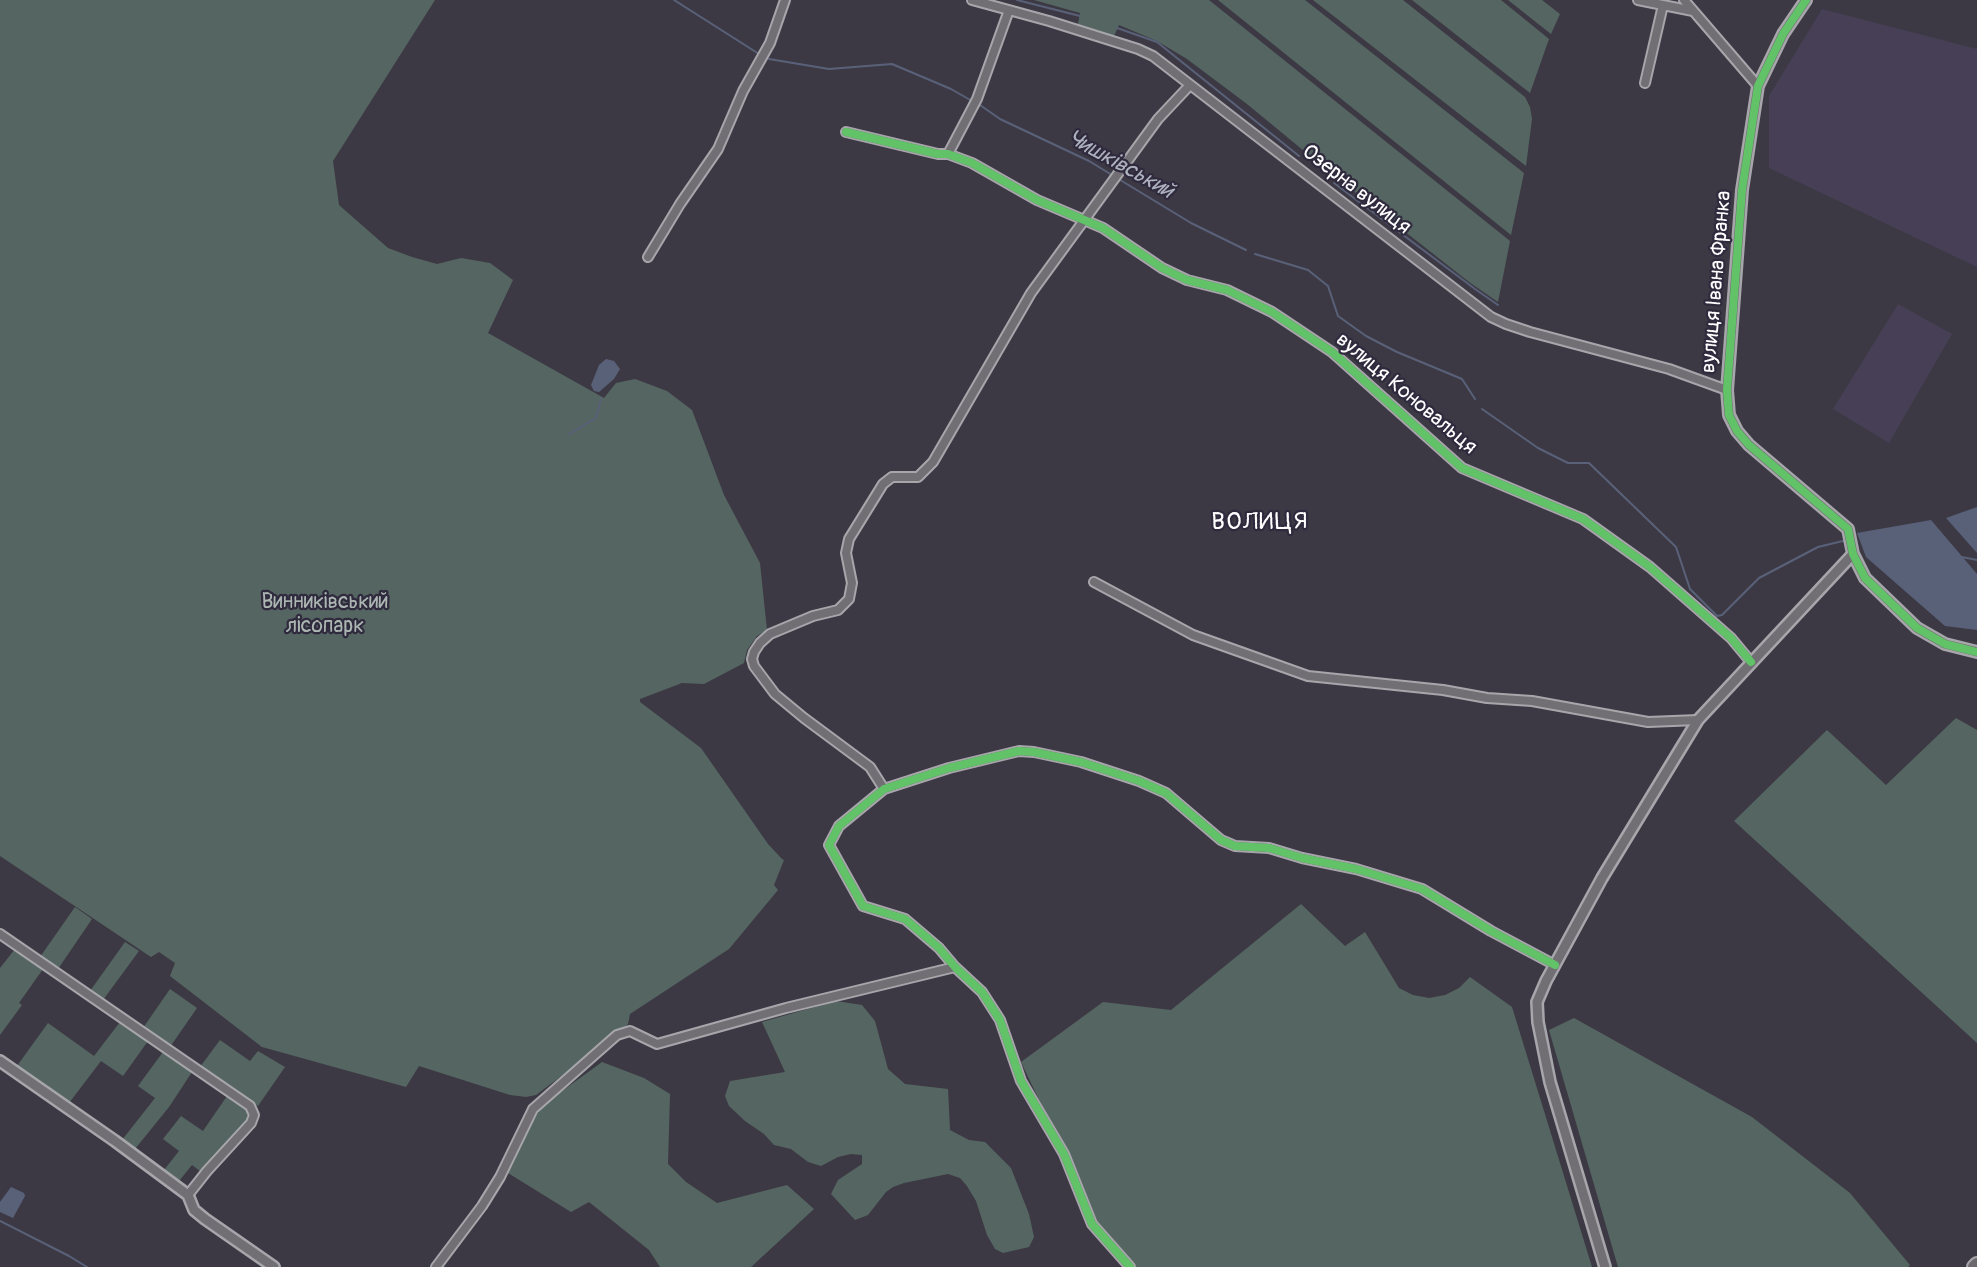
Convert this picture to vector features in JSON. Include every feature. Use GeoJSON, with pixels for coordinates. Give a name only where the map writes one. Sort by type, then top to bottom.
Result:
{"type":"FeatureCollection","features":[{"type":"Feature","properties":{"kind":"highway"},"geometry":{"type":"LineString","coordinates":[[1974,1267],[1977,1264]]}},
{"type":"Feature","properties":{"kind":"street"},"geometry":{"type":"LineString","coordinates":[[648,257],[680,204],[718,149],[743,91],[770,43],[785,0]]}},
{"type":"Feature","properties":{"kind":"street","name":"Озерна вулиця"},"geometry":{"type":"LineString","coordinates":[[972,0],[1138,49],[1153,56],[1491,317],[1530,332],[1669,369],[1727,390]]}},
{"type":"Feature","properties":{"kind":"street"},"geometry":{"type":"LineString","coordinates":[[1638,0],[1693,11]]}},
{"type":"Feature","properties":{"kind":"street"},"geometry":{"type":"LineString","coordinates":[[1684,0],[1758,86]]}},
{"type":"Feature","properties":{"kind":"street","name":"вулиця Івана Франка"},"geometry":{"type":"LineString","coordinates":[[1806,0],[1783,34],[1758,86],[1742,190],[1727,390],[1729,415],[1743,438],[1849,532],[1852,551]]}},
{"type":"Feature","properties":{"kind":"street"},"geometry":{"type":"LineString","coordinates":[[1646,83],[1663,5]]}},
{"type":"Feature","properties":{"kind":"street"},"geometry":{"type":"LineString","coordinates":[[948,154],[977,99],[1010,10]]}},
{"type":"Feature","properties":{"kind":"street"},"geometry":{"type":"LineString","coordinates":[[884,789],[870,767],[775,694],[754,666],[752,659],[754,652],[770,634],[803,620],[838,610],[849,599],[852,584],[846,553],[849,539],[888,479],[918,477],[933,462],[1031,293],[1158,119],[1190,85]]}},
{"type":"Feature","properties":{"kind":"street","name":"вулиця Коновальця"},"geometry":{"type":"LineString","coordinates":[[846,132],[938,154],[948,154],[972,163],[1037,200],[1102,228],[1162,268],[1187,280],[1227,290],[1272,312],[1332,352],[1462,468],[1583,519],[1650,567],[1731,638],[1751,662]]}},
{"type":"Feature","properties":{"kind":"street"},"geometry":{"type":"LineString","coordinates":[[1605,1267],[1550,1082],[1538,1022],[1537,1002],[1602,878],[1698,720],[1852,551],[1865,578],[1917,628],[1945,644],[1977,652]]}},
{"type":"Feature","properties":{"kind":"street"},"geometry":{"type":"LineString","coordinates":[[1094,582],[1193,635],[1308,676],[1443,690],[1487,698],[1532,701],[1648,722],[1698,720]]}},
{"type":"Feature","properties":{"kind":"street"},"geometry":{"type":"LineString","coordinates":[[1130,1267],[1092,1224],[1064,1154],[1021,1081],[1000,1020],[982,992],[955,967],[939,948],[905,919],[863,906],[829,845],[839,826],[884,789],[949,768],[1019,751],[1081,762],[1139,781],[1166,794],[1221,840],[1235,846],[1269,848],[1302,858],[1356,869],[1422,890],[1491,931],[1555,965]]}},
{"type":"Feature","properties":{"kind":"street"},"geometry":{"type":"LineString","coordinates":[[0,933],[250,1106],[254,1115],[251,1123],[188,1195]]}},
{"type":"Feature","properties":{"kind":"street"},"geometry":{"type":"LineString","coordinates":[[436,1267],[482,1206],[500,1177],[533,1110],[617,1035],[630,1031],[657,1044],[786,1008],[955,967]]}},
{"type":"Feature","properties":{"kind":"street"},"geometry":{"type":"LineString","coordinates":[[0,1061],[188,1195],[194,1210],[274,1267]]}},
{"type":"Feature","properties":{"kind":"shaded area"},"geometry":{"type":"Polygon","coordinates":[[[1822,9],[1977,49],[1977,267],[1769,168],[1769,96],[1822,9]]]}},
{"type":"Feature","properties":{"kind":"shaded area"},"geometry":{"type":"Polygon","coordinates":[[[1898,304],[1952,334],[1889,443],[1833,409],[1898,304]]]}},
{"type":"Feature","properties":{"kind":"green space","name":"Винниківський лісопарк"},"geometry":{"type":"Polygon","coordinates":[[[0,0],[435,0],[333,161],[339,205],[388,248],[437,264],[461,258],[490,263],[513,280],[488,333],[604,398],[616,383],[635,379],[667,391],[692,410],[724,495],[760,563],[767,630],[757,636],[747,650],[744,663],[704,684],[682,683],[640,699],[640,702],[701,748],[768,844],[784,860],[774,885],[778,890],[729,949],[630,1014],[628,1024],[622,1031],[536,1095],[526,1097],[510,1095],[419,1066],[406,1087],[262,1047],[170,976],[175,963],[159,952],[151,957],[0,856],[0,0]]]}},
{"type":"Feature","properties":{"kind":"green space"},"geometry":{"type":"Polygon","coordinates":[[[1034,0],[1209,0],[1510,241],[1498,302],[1469,282],[1247,104],[1187,59],[1157,41],[1119,25],[1114,36],[1078,24],[1080,13],[1034,0]]]}},
{"type":"Feature","properties":{"kind":"green space"},"geometry":{"type":"Polygon","coordinates":[[[1218,0],[1305,0],[1524,173],[1511,235],[1218,0]]]}},
{"type":"Feature","properties":{"kind":"green space"},"geometry":{"type":"Polygon","coordinates":[[[1313,0],[1403,0],[1525,97],[1532,119],[1526,166],[1313,0]]]}},
{"type":"Feature","properties":{"kind":"green space"},"geometry":{"type":"Polygon","coordinates":[[[1412,0],[1501,0],[1549,39],[1530,93],[1412,0]]]}},
{"type":"Feature","properties":{"kind":"green space"},"geometry":{"type":"Polygon","coordinates":[[[1508,0],[1542,0],[1560,14],[1551,34],[1508,0]]]}},
{"type":"Feature","properties":{"kind":"green space"},"geometry":{"type":"Polygon","coordinates":[[[1956,718],[1977,730],[1977,1043],[1734,821],[1827,730],[1886,785],[1956,718]]]}},
{"type":"Feature","properties":{"kind":"green space"},"geometry":{"type":"Polygon","coordinates":[[[1301,904],[1345,946],[1365,932],[1399,988],[1413,995],[1429,998],[1445,995],[1459,988],[1470,977],[1512,1007],[1592,1267],[1136,1267],[1096,1220],[1021,1062],[1103,1002],[1171,1010],[1301,904]]]}},
{"type":"Feature","properties":{"kind":"green space"},"geometry":{"type":"Polygon","coordinates":[[[75,907],[92,919],[58,969],[40,957],[75,907]]]}},
{"type":"Feature","properties":{"kind":"green space"},"geometry":{"type":"Polygon","coordinates":[[[125,942],[139,951],[103,1000],[90,991],[125,942]]]}},
{"type":"Feature","properties":{"kind":"green space"},"geometry":{"type":"Polygon","coordinates":[[[15,949],[43,969],[19,1003],[22,1005],[0,1035],[0,968],[15,949]]]}},
{"type":"Feature","properties":{"kind":"green space"},"geometry":{"type":"Polygon","coordinates":[[[170,989],[197,1008],[170,1047],[143,1028],[170,989]]]}},
{"type":"Feature","properties":{"kind":"green space"},"geometry":{"type":"Polygon","coordinates":[[[836,1001],[862,1005],[875,1021],[888,1069],[905,1084],[948,1089],[950,1130],[969,1140],[985,1142],[1011,1168],[1029,1214],[1034,1237],[1029,1247],[1003,1253],[995,1249],[987,1235],[976,1201],[967,1186],[960,1178],[948,1174],[893,1187],[886,1192],[868,1215],[855,1220],[831,1194],[838,1180],[862,1164],[862,1155],[851,1154],[838,1157],[821,1166],[808,1162],[791,1149],[774,1145],[729,1106],[725,1096],[730,1081],[785,1072],[762,1022],[836,1001]]]}},
{"type":"Feature","properties":{"kind":"green space"},"geometry":{"type":"Polygon","coordinates":[[[1574,1018],[1752,1117],[1850,1193],[1910,1265],[1908,1267],[1618,1267],[1549,1030],[1574,1018]]]}},
{"type":"Feature","properties":{"kind":"green space"},"geometry":{"type":"Polygon","coordinates":[[[120,1022],[148,1041],[123,1076],[101,1061],[69,1103],[17,1066],[48,1023],[94,1056],[120,1022]]]}},
{"type":"Feature","properties":{"kind":"green space"},"geometry":{"type":"Polygon","coordinates":[[[220,1040],[250,1061],[258,1051],[285,1067],[258,1106],[200,1067],[220,1040]]]}},
{"type":"Feature","properties":{"kind":"green space"},"geometry":{"type":"Polygon","coordinates":[[[163,1052],[192,1072],[169,1107],[135,1149],[122,1140],[155,1098],[138,1086],[163,1052]]]}},
{"type":"Feature","properties":{"kind":"green space"},"geometry":{"type":"Polygon","coordinates":[[[602,1062],[644,1078],[670,1094],[668,1164],[686,1182],[717,1203],[787,1185],[814,1209],[751,1267],[660,1267],[649,1250],[589,1202],[571,1212],[508,1173],[533,1119],[547,1102],[602,1062]]]}},
{"type":"Feature","properties":{"kind":"green space"},"geometry":{"type":"Polygon","coordinates":[[[227,1096],[246,1108],[248,1118],[200,1171],[192,1165],[179,1181],[164,1170],[179,1151],[163,1139],[181,1116],[203,1131],[227,1096]]]}},
{"type":"Feature","properties":{"kind":"water"},"geometry":{"type":"Polygon","coordinates":[[[606,359],[614,361],[620,369],[614,379],[599,392],[594,391],[591,385],[599,365],[606,359]]]}},
{"type":"Feature","properties":{"kind":"water"},"geometry":{"type":"Polygon","coordinates":[[[1977,507],[1977,553],[1946,518],[1977,507]]]}},
{"type":"Feature","properties":{"kind":"water"},"geometry":{"type":"Polygon","coordinates":[[[1931,520],[1977,574],[1977,630],[1945,626],[1866,557],[1857,533],[1931,520]]]}},
{"type":"Feature","properties":{"kind":"water"},"geometry":{"type":"Polygon","coordinates":[[[11,1187],[24,1193],[25,1196],[13,1218],[0,1212],[0,1202],[11,1187]]]}},
{"type":"Feature","properties":{"kind":"waterway","name":"Чишківський"},"geometry":{"type":"LineString","coordinates":[[674,0],[759,54]]}},
{"type":"Feature","properties":{"kind":"waterway"},"geometry":{"type":"LineString","coordinates":[[1017,0],[1080,16]]}},
{"type":"Feature","properties":{"kind":"waterway"},"geometry":{"type":"LineString","coordinates":[[1117,28],[1157,42],[1299,156]]}},
{"type":"Feature","properties":{"kind":"waterway","name":"Чишківський"},"geometry":{"type":"LineString","coordinates":[[769,59],[829,69],[892,64],[951,89],[972,101]]}},
{"type":"Feature","properties":{"kind":"waterway","name":"Чишківський"},"geometry":{"type":"LineString","coordinates":[[980,105],[1000,119],[1089,161],[1191,223],[1246,250]]}},
{"type":"Feature","properties":{"kind":"waterway"},"geometry":{"type":"LineString","coordinates":[[1334,183],[1498,305]]}},
{"type":"Feature","properties":{"kind":"waterway","name":"Чишківський"},"geometry":{"type":"LineString","coordinates":[[1255,254],[1308,270],[1328,286],[1338,316],[1366,336],[1397,352],[1462,379],[1475,399]]}},
{"type":"Feature","properties":{"kind":"waterway"},"geometry":{"type":"LineString","coordinates":[[569,434],[596,418],[601,399]]}},
{"type":"Feature","properties":{"kind":"waterway","name":"Чишківський"},"geometry":{"type":"LineString","coordinates":[[1482,409],[1538,448],[1568,463],[1589,463],[1676,547],[1690,589],[1717,616],[1722,615],[1759,578],[1818,547],[1847,540]]}},
{"type":"Feature","properties":{"kind":"waterway","name":"Чишківський"},"geometry":{"type":"LineString","coordinates":[[1962,557],[1977,560]]}},
{"type":"Feature","properties":{"kind":"waterway"},"geometry":{"type":"LineString","coordinates":[[0,1221],[87,1267]]}},
{"type":"Feature","properties":{"kind":"cycle path"},"geometry":{"type":"LineString","coordinates":[[1806,0],[1783,34],[1758,86],[1742,190],[1727,390],[1729,415],[1737,431],[1749,445],[1848,529],[1853,554],[1865,578],[1917,628],[1945,644],[1977,652]]}},
{"type":"Feature","properties":{"kind":"cycle path"},"geometry":{"type":"LineString","coordinates":[[846,132],[938,154],[948,154],[972,163],[1037,200],[1103,228],[1162,268],[1187,280],[1227,290],[1272,312],[1332,352],[1462,468],[1583,519],[1650,567],[1731,638],[1751,662]]}},
{"type":"Feature","properties":{"kind":"cycle path"},"geometry":{"type":"LineString","coordinates":[[1130,1267],[1092,1224],[1064,1154],[1021,1081],[1000,1020],[982,992],[955,967],[939,948],[905,919],[863,906],[829,845],[839,826],[884,789],[949,768],[1019,751],[1081,762],[1139,781],[1166,793],[1221,840],[1235,846],[1269,848],[1302,858],[1356,869],[1422,889],[1491,931],[1555,965]]}},
{"type":"Feature","properties":{"kind":"district","name":"ВОЛИЦЯ"},"geometry":{"type":"Point","coordinates":[1260,523]}}]}
